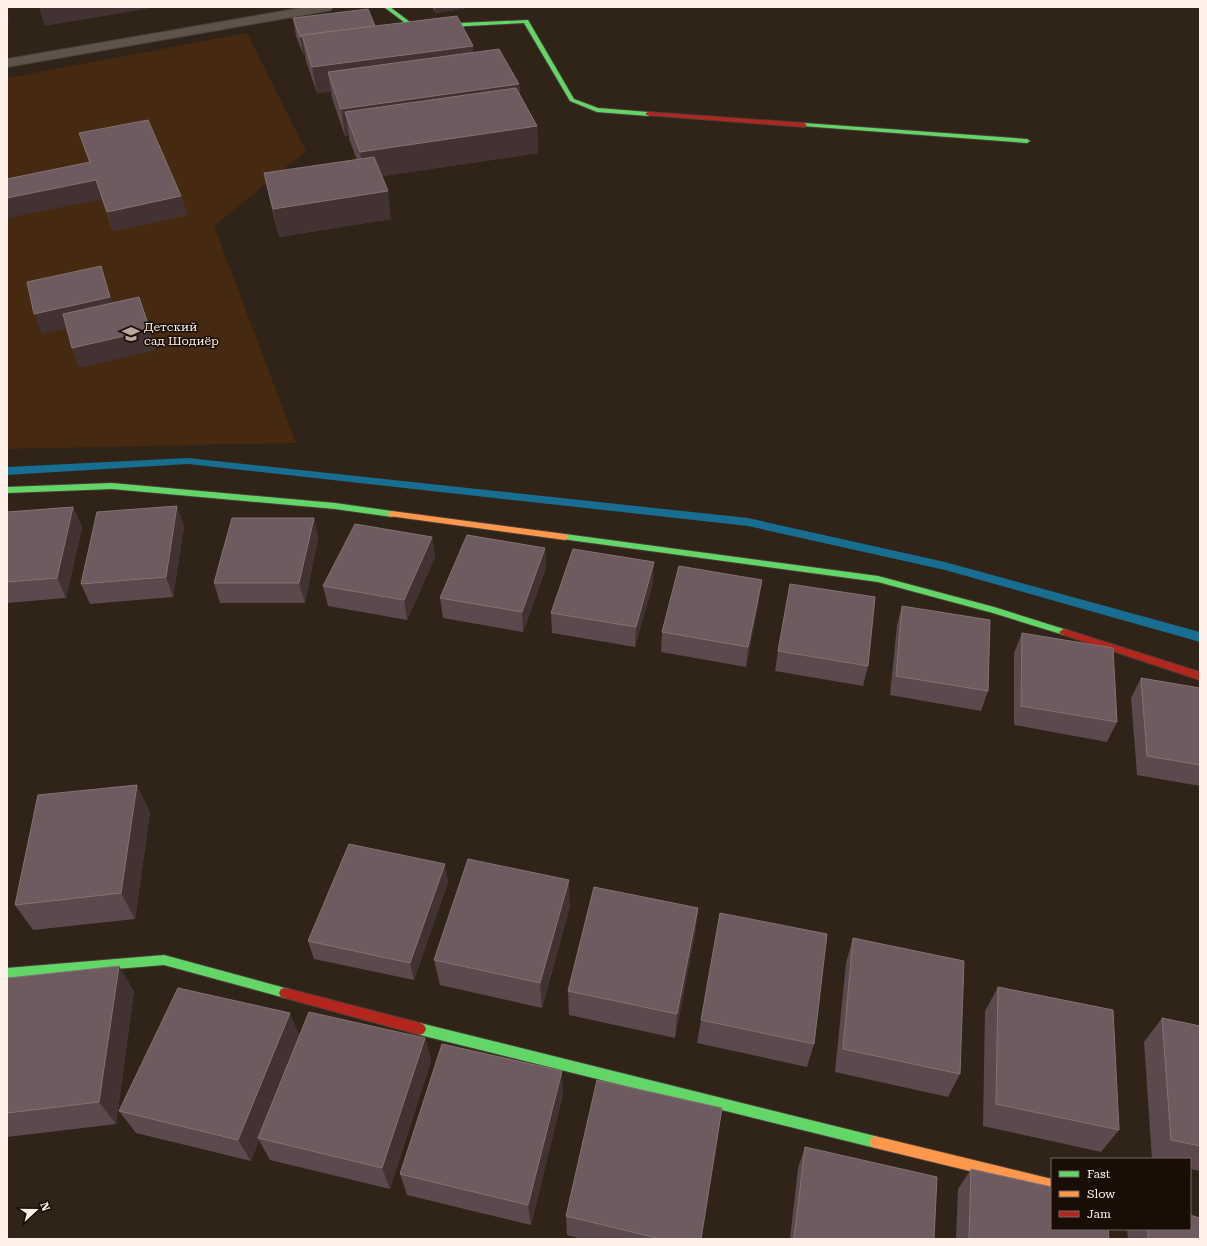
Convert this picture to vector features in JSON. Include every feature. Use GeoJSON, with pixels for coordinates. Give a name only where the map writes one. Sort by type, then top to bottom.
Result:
{"type":"FeatureCollection","features":[{"type":"Feature","properties":{"kind":"street"},"geometry":{"type":"LineString","coordinates":[[7,64],[327,7]]}},
{"type":"Feature","properties":{"kind":"street"},"geometry":{"type":"LineString","coordinates":[[387,7],[413,27],[526,21],[572,100],[597,110],[1027,141]]}},
{"type":"Feature","properties":{"kind":"street"},"geometry":{"type":"LineString","coordinates":[[7,490],[112,486],[335,506],[878,579],[994,610],[1200,676]]}},
{"type":"Feature","properties":{"kind":"street"},"geometry":{"type":"LineString","coordinates":[[7,973],[164,960],[438,1034],[1051,1185]]}},
{"type":"Feature","properties":{"kind":"shaded area","name":"Детский сад Шодиёр"},"geometry":{"type":"Polygon","coordinates":[[[247,33],[306,151],[214,226],[296,443],[7,449],[7,78],[247,33]]]}},
{"type":"Feature","properties":{"kind":"building"},"geometry":{"type":"Polygon","coordinates":[[[368,9],[375,26],[302,35],[300,37],[293,18],[368,9]]]}},
{"type":"Feature","properties":{"kind":"building"},"geometry":{"type":"Polygon","coordinates":[[[457,16],[473,46],[312,67],[302,35],[457,16]]]}},
{"type":"Feature","properties":{"kind":"building"},"geometry":{"type":"Polygon","coordinates":[[[499,49],[519,84],[341,109],[328,72],[499,49]]]}},
{"type":"Feature","properties":{"kind":"building"},"geometry":{"type":"Polygon","coordinates":[[[516,88],[537,126],[360,152],[345,112],[516,88]]]}},
{"type":"Feature","properties":{"kind":"building"},"geometry":{"type":"Polygon","coordinates":[[[148,120],[181,196],[107,212],[96,180],[7,198],[7,179],[90,162],[79,133],[148,120]]]}},
{"type":"Feature","properties":{"kind":"building"},"geometry":{"type":"Polygon","coordinates":[[[374,157],[388,191],[273,209],[264,173],[374,157]]]}},
{"type":"Feature","properties":{"kind":"building"},"geometry":{"type":"Polygon","coordinates":[[[101,266],[110,297],[34,314],[27,282],[101,266]]]}},
{"type":"Feature","properties":{"kind":"building"},"geometry":{"type":"Polygon","coordinates":[[[139,297],[150,330],[72,348],[63,314],[139,297]]]}},
{"type":"Feature","properties":{"kind":"building"},"geometry":{"type":"Polygon","coordinates":[[[177,506],[166,577],[81,584],[97,512],[177,506]]]}},
{"type":"Feature","properties":{"kind":"building"},"geometry":{"type":"Polygon","coordinates":[[[73,507],[57,578],[7,582],[7,512],[73,507]]]}},
{"type":"Feature","properties":{"kind":"building"},"geometry":{"type":"Polygon","coordinates":[[[232,518],[314,518],[299,583],[214,583],[232,518]]]}},
{"type":"Feature","properties":{"kind":"building"},"geometry":{"type":"Polygon","coordinates":[[[355,524],[432,537],[404,600],[323,586],[355,524]]]}},
{"type":"Feature","properties":{"kind":"building"},"geometry":{"type":"Polygon","coordinates":[[[467,535],[545,548],[522,612],[440,598],[467,535]]]}},
{"type":"Feature","properties":{"kind":"building"},"geometry":{"type":"Polygon","coordinates":[[[573,549],[654,562],[636,627],[551,613],[573,549]]]}},
{"type":"Feature","properties":{"kind":"building"},"geometry":{"type":"Polygon","coordinates":[[[679,566],[762,580],[748,647],[662,632],[679,566]]]}},
{"type":"Feature","properties":{"kind":"building"},"geometry":{"type":"Polygon","coordinates":[[[790,584],[875,597],[868,666],[778,651],[790,584]]]}},
{"type":"Feature","properties":{"kind":"building"},"geometry":{"type":"Polygon","coordinates":[[[902,606],[990,620],[988,691],[896,676],[902,606]]]}},
{"type":"Feature","properties":{"kind":"building"},"geometry":{"type":"Polygon","coordinates":[[[1022,633],[1113,648],[1117,722],[1021,706],[1022,633]]]}},
{"type":"Feature","properties":{"kind":"building"},"geometry":{"type":"Polygon","coordinates":[[[1141,678],[1200,688],[1200,765],[1147,756],[1141,678]]]}},
{"type":"Feature","properties":{"kind":"building"},"geometry":{"type":"Polygon","coordinates":[[[137,785],[121,893],[15,905],[38,795],[137,785]]]}},
{"type":"Feature","properties":{"kind":"building"},"geometry":{"type":"Polygon","coordinates":[[[349,844],[445,864],[410,963],[308,941],[349,844]]]}},
{"type":"Feature","properties":{"kind":"building"},"geometry":{"type":"Polygon","coordinates":[[[468,859],[569,880],[540,983],[434,960],[468,859]]]}},
{"type":"Feature","properties":{"kind":"building"},"geometry":{"type":"Polygon","coordinates":[[[594,887],[698,908],[677,1014],[568,991],[594,887]]]}},
{"type":"Feature","properties":{"kind":"building"},"geometry":{"type":"Polygon","coordinates":[[[720,913],[827,934],[814,1044],[701,1020],[720,913]]]}},
{"type":"Feature","properties":{"kind":"building"},"geometry":{"type":"Polygon","coordinates":[[[853,938],[964,961],[960,1074],[843,1049],[853,938]]]}},
{"type":"Feature","properties":{"kind":"building"},"geometry":{"type":"Polygon","coordinates":[[[119,966],[99,1102],[7,1113],[8,978],[119,966]]]}},
{"type":"Feature","properties":{"kind":"building"},"geometry":{"type":"Polygon","coordinates":[[[998,987],[1113,1010],[1119,1130],[996,1104],[998,987]]]}},
{"type":"Feature","properties":{"kind":"building"},"geometry":{"type":"Polygon","coordinates":[[[178,988],[290,1013],[238,1140],[119,1111],[178,988]]]}},
{"type":"Feature","properties":{"kind":"building"},"geometry":{"type":"Polygon","coordinates":[[[309,1012],[425,1038],[382,1168],[258,1138],[309,1012]]]}},
{"type":"Feature","properties":{"kind":"building"},"geometry":{"type":"Polygon","coordinates":[[[1162,1018],[1200,1026],[1200,1146],[1171,1140],[1162,1018]]]}},
{"type":"Feature","properties":{"kind":"building"},"geometry":{"type":"Polygon","coordinates":[[[442,1044],[562,1071],[528,1205],[400,1174],[442,1044]]]}},
{"type":"Feature","properties":{"kind":"building"},"geometry":{"type":"Polygon","coordinates":[[[597,1080],[722,1108],[701,1239],[661,1239],[566,1216],[597,1080]]]}},
{"type":"Feature","properties":{"kind":"building"},"geometry":{"type":"Polygon","coordinates":[[[805,1147],[937,1177],[934,1239],[794,1239],[805,1147]]]}},
{"type":"Feature","properties":{"kind":"building"},"geometry":{"type":"Polygon","coordinates":[[[971,1169],[1051,1187],[1051,1230],[1108,1230],[1109,1239],[969,1239],[971,1169]]]}},
{"type":"Feature","properties":{"kind":"building"},"geometry":{"type":"Polygon","coordinates":[[[1191,1215],[1200,1218],[1200,1239],[1148,1239],[1148,1230],[1191,1230],[1191,1215]]]}},
{"type":"Feature","properties":{"kind":"waterway"},"geometry":{"type":"LineString","coordinates":[[7,471],[188,461],[748,522],[945,566],[1200,637]]}},
{"type":"Feature","properties":{"kind":"traffic: fast"},"geometry":{"type":"LineString","coordinates":[[387,7],[413,27],[526,21],[572,100],[597,110],[648,114]]}},
{"type":"Feature","properties":{"kind":"traffic: fast"},"geometry":{"type":"LineString","coordinates":[[804,125],[1027,141]]}},
{"type":"Feature","properties":{"kind":"traffic: fast"},"geometry":{"type":"LineString","coordinates":[[7,490],[112,486],[335,506],[392,514]]}},
{"type":"Feature","properties":{"kind":"traffic: fast"},"geometry":{"type":"LineString","coordinates":[[565,537],[878,579],[994,610],[1064,632]]}},
{"type":"Feature","properties":{"kind":"traffic: fast"},"geometry":{"type":"LineString","coordinates":[[7,973],[164,960],[285,993]]}},
{"type":"Feature","properties":{"kind":"traffic: fast"},"geometry":{"type":"LineString","coordinates":[[420,1029],[875,1142]]}},
{"type":"Feature","properties":{"kind":"traffic: slow"},"geometry":{"type":"LineString","coordinates":[[392,514],[565,537]]}},
{"type":"Feature","properties":{"kind":"traffic: slow"},"geometry":{"type":"LineString","coordinates":[[875,1142],[1051,1185]]}},
{"type":"Feature","properties":{"kind":"traffic: jam"},"geometry":{"type":"LineString","coordinates":[[648,114],[804,125]]}},
{"type":"Feature","properties":{"kind":"traffic: jam"},"geometry":{"type":"LineString","coordinates":[[1064,632],[1200,676]]}},
{"type":"Feature","properties":{"kind":"traffic: jam"},"geometry":{"type":"LineString","coordinates":[[285,993],[420,1029]]}},
{"type":"Feature","properties":{"kind":"place","name":"Детский сад Шодиёр"},"geometry":{"type":"Point","coordinates":[131,334]}}]}
